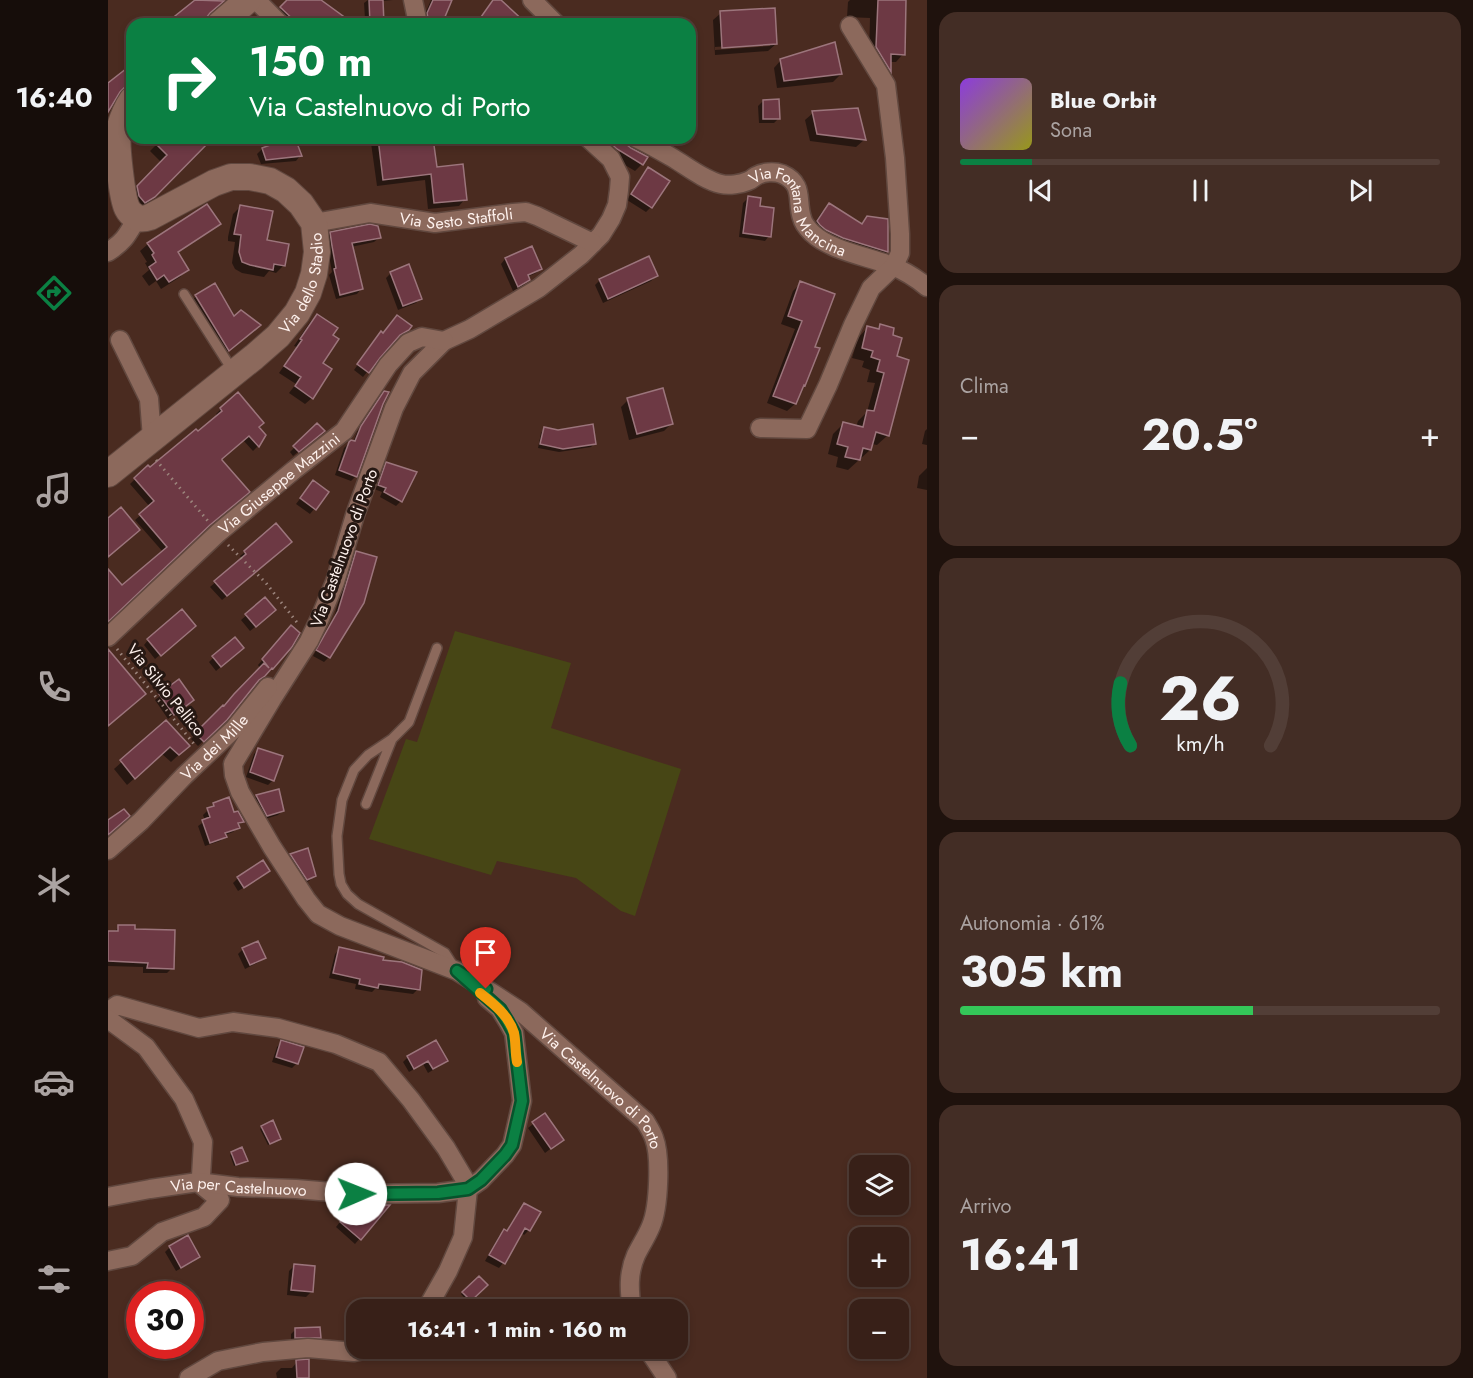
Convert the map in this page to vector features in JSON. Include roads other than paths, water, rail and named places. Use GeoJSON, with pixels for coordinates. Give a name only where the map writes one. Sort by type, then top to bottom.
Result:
{"type":"FeatureCollection","features":[{"type":"Feature","properties":{"kind":"street"},"geometry":{"type":"LineString","coordinates":[[227,18],[248,0]]}},
{"type":"Feature","properties":{"kind":"street"},"geometry":{"type":"LineString","coordinates":[[256,0],[273,18]]}},
{"type":"Feature","properties":{"kind":"street"},"geometry":{"type":"LineString","coordinates":[[413,0],[417,18]]}},
{"type":"Feature","properties":{"kind":"street"},"geometry":{"type":"LineString","coordinates":[[532,0],[550,18]]}},
{"type":"Feature","properties":{"kind":"street"},"geometry":{"type":"LineString","coordinates":[[760,428],[807,429],[871,288],[894,266],[900,253],[895,158],[886,85],[849,26]]}},
{"type":"Feature","properties":{"kind":"street"},"geometry":{"type":"LineString","coordinates":[[108,252],[121,244],[137,218],[126,207],[113,148],[126,109]]}},
{"type":"Feature","properties":{"kind":"street","name":"Via Castelnuovo di Porto"},"geometry":{"type":"LineString","coordinates":[[595,144],[611,159],[620,177],[611,219],[601,235],[581,255],[539,288],[470,329],[444,341],[412,373],[394,408],[335,582],[309,641],[233,764],[240,792],[272,847],[318,914],[340,926],[457,971],[486,989],[520,1011],[645,1121],[654,1138],[657,1163],[656,1210],[651,1227],[635,1257],[630,1273],[630,1299]]}},
{"type":"Feature","properties":{"kind":"street","name":"Via Fontana Mancina"},"geometry":{"type":"LineString","coordinates":[[647,144],[722,185],[750,181],[756,175],[765,172],[783,175],[796,186],[801,217],[810,231],[822,241],[894,266],[927,287]]}},
{"type":"Feature","properties":{"kind":"street","name":"Via dello Stadio"},"geometry":{"type":"LineString","coordinates":[[108,474],[278,336],[297,313],[308,293],[317,252],[314,223],[301,204],[286,190],[270,182],[250,177],[231,177],[214,183],[150,217],[137,218]]}},
{"type":"Feature","properties":{"kind":"street","name":"Via Sesto Staffoli"},"geometry":{"type":"LineString","coordinates":[[314,223],[370,213],[435,223],[526,212],[593,243]]}},
{"type":"Feature","properties":{"kind":"street","name":"Via Giuseppe Mazzini"},"geometry":{"type":"LineString","coordinates":[[108,637],[218,533],[344,431],[388,365],[408,343],[422,337],[444,341]]}},
{"type":"Feature","properties":{"kind":"street"},"geometry":{"type":"LineString","coordinates":[[120,340],[149,399],[152,438]]}},
{"type":"Feature","properties":{"kind":"street","name":"Via dei Mille"},"geometry":{"type":"LineString","coordinates":[[108,850],[235,728],[307,636],[309,641]]}},
{"type":"Feature","properties":{"kind":"street"},"geometry":{"type":"LineString","coordinates":[[457,971],[500,1009],[514,1033],[522,1101],[512,1145],[481,1180],[468,1189]]}},
{"type":"Feature","properties":{"kind":"street"},"geometry":{"type":"LineString","coordinates":[[108,1012],[117,1005],[199,1028],[233,1022],[278,1028],[336,1044],[379,1062],[411,1100],[446,1148],[465,1179],[468,1189],[463,1237],[432,1299]]}},
{"type":"Feature","properties":{"kind":"street"},"geometry":{"type":"LineString","coordinates":[[108,1019],[146,1047],[184,1099],[203,1142],[201,1176],[198,1182],[220,1200],[204,1217],[162,1232],[132,1256],[108,1261]]}},
{"type":"Feature","properties":{"kind":"street","name":"Via per Castelnuovo"},"geometry":{"type":"LineString","coordinates":[[108,1197],[198,1182],[238,1187],[356,1194],[438,1193],[468,1189]]}},
{"type":"Feature","properties":{"kind":"street"},"geometry":{"type":"LineString","coordinates":[[189,1378],[218,1360],[263,1352],[308,1348],[346,1351]]}},
{"type":"Feature","properties":{"kind":"street"},"geometry":{"type":"LineString","coordinates":[[654,1359],[667,1378]]}},
{"type":"Feature","properties":{"kind":"lane"},"geometry":{"type":"LineString","coordinates":[[184,294],[234,373]]}},
{"type":"Feature","properties":{"kind":"lane"},"geometry":{"type":"LineString","coordinates":[[437,648],[409,722],[392,739],[368,754],[354,770],[342,800],[337,836],[339,874],[341,884],[347,894],[358,903],[445,953],[457,971]]}},
{"type":"Feature","properties":{"kind":"lane"},"geometry":{"type":"LineString","coordinates":[[366,804],[392,739]]}}]}
